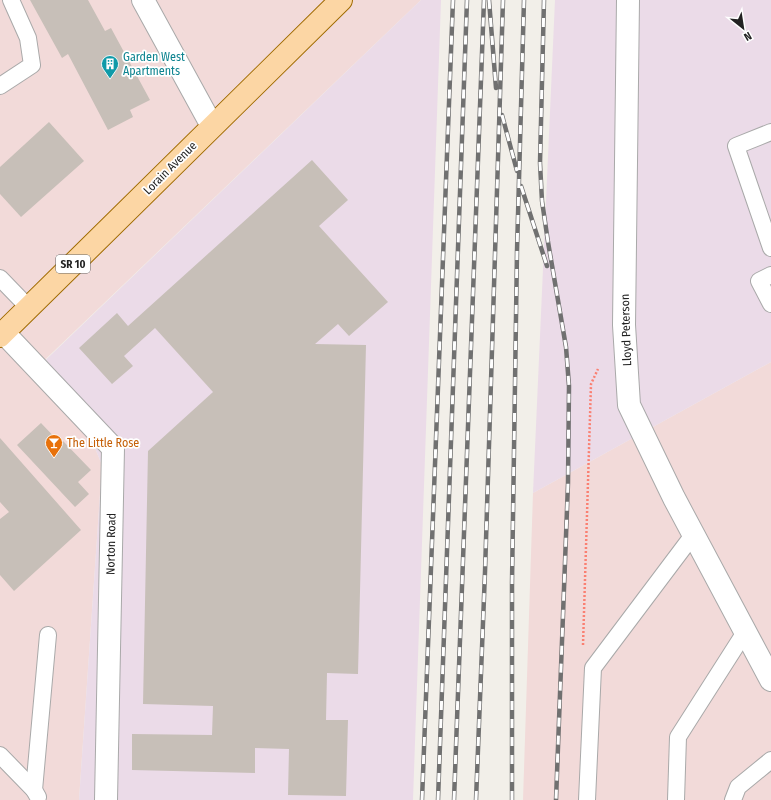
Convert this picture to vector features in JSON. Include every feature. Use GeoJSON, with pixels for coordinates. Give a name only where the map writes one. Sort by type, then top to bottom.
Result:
{"type":"FeatureCollection","features":[{"type":"Feature","properties":{"kind":"main road","name":"Lorain Avenue"},"geometry":{"type":"LineString","coordinates":[[2,335],[341,0]]}},
{"type":"Feature","properties":{"kind":"street"},"geometry":{"type":"LineString","coordinates":[[143,0],[212,126]]}},
{"type":"Feature","properties":{"kind":"street","name":"Lloyd Peterson"},"geometry":{"type":"LineString","coordinates":[[628,0],[624,325],[629,405],[693,535],[771,680]]}},
{"type":"Feature","properties":{"kind":"street","name":"Norton Road"},"geometry":{"type":"LineString","coordinates":[[2,335],[114,448],[106,800]]}},
{"type":"Feature","properties":{"kind":"lane"},"geometry":{"type":"LineString","coordinates":[[0,86],[32,65],[28,38],[11,0]]}},
{"type":"Feature","properties":{"kind":"lane"},"geometry":{"type":"LineString","coordinates":[[771,132],[736,146],[771,248]]}},
{"type":"Feature","properties":{"kind":"lane"},"geometry":{"type":"LineString","coordinates":[[771,275],[759,282],[771,304]]}},
{"type":"Feature","properties":{"kind":"lane"},"geometry":{"type":"LineString","coordinates":[[0,278],[29,308]]}},
{"type":"Feature","properties":{"kind":"lane"},"geometry":{"type":"LineString","coordinates":[[587,800],[593,668],[693,535]]}},
{"type":"Feature","properties":{"kind":"lane"},"geometry":{"type":"LineString","coordinates":[[676,800],[678,736],[745,632]]}},
{"type":"Feature","properties":{"kind":"lane"},"geometry":{"type":"LineString","coordinates":[[37,795],[48,635]]}},
{"type":"Feature","properties":{"kind":"lane"},"geometry":{"type":"LineString","coordinates":[[0,756],[37,795]]}},
{"type":"Feature","properties":{"kind":"lane"},"geometry":{"type":"LineString","coordinates":[[739,796],[771,760]]}},
{"type":"Feature","properties":{"kind":"path"},"geometry":{"type":"LineString","coordinates":[[583,647],[591,384],[598,369]]}},
{"type":"Feature","properties":{"kind":"shaded area"},"geometry":{"type":"Polygon","coordinates":[[[0,0],[421,0],[30,374],[90,436],[102,465],[79,800],[0,800],[0,0]]]}},
{"type":"Feature","properties":{"kind":"shaded area"},"geometry":{"type":"Polygon","coordinates":[[[421,0],[441,0],[413,800],[79,800],[102,465],[90,436],[30,375],[421,0]]]}},
{"type":"Feature","properties":{"kind":"shaded area"},"geometry":{"type":"Polygon","coordinates":[[[555,0],[771,0],[771,362],[533,493],[555,0]]]}},
{"type":"Feature","properties":{"kind":"shaded area"},"geometry":{"type":"Polygon","coordinates":[[[771,362],[771,800],[523,800],[533,493],[771,362]]]}},
{"type":"Feature","properties":{"kind":"building","name":"Garden West Apartments"},"geometry":{"type":"Polygon","coordinates":[[[30,0],[88,0],[105,31],[111,28],[150,100],[130,110],[133,117],[108,130],[68,54],[62,58],[30,0]]]}},
{"type":"Feature","properties":{"kind":"building"},"geometry":{"type":"Polygon","coordinates":[[[49,122],[84,161],[21,217],[0,194],[0,167],[49,122]]]}},
{"type":"Feature","properties":{"kind":"building"},"geometry":{"type":"Polygon","coordinates":[[[312,160],[348,200],[319,226],[388,302],[349,336],[338,324],[315,344],[366,345],[358,674],[327,673],[326,720],[348,720],[346,796],[288,795],[289,749],[255,748],[255,773],[132,770],[132,734],[212,735],[213,706],[143,704],[148,451],[213,392],[155,328],[124,356],[133,366],[112,384],[79,348],[117,313],[128,326],[312,160]]]}},
{"type":"Feature","properties":{"kind":"building","name":"The Little Rose"},"geometry":{"type":"Polygon","coordinates":[[[41,423],[61,444],[63,441],[91,470],[78,482],[89,494],[75,507],[17,445],[41,423]]]}},
{"type":"Feature","properties":{"kind":"building"},"geometry":{"type":"Polygon","coordinates":[[[0,438],[81,530],[14,591],[0,575],[0,519],[9,512],[0,502],[0,438]]]}},
{"type":"Feature","properties":{"kind":"railway"},"geometry":{"type":"LineString","coordinates":[[422,800],[453,0]]}},
{"type":"Feature","properties":{"kind":"railway"},"geometry":{"type":"LineString","coordinates":[[438,800],[467,0]]}},
{"type":"Feature","properties":{"kind":"railway"},"geometry":{"type":"LineString","coordinates":[[454,800],[484,0]]}},
{"type":"Feature","properties":{"kind":"railway"},"geometry":{"type":"LineString","coordinates":[[489,0],[496,88]]}},
{"type":"Feature","properties":{"kind":"railway"},"geometry":{"type":"LineString","coordinates":[[476,800],[485,572],[503,0]]}},
{"type":"Feature","properties":{"kind":"railway"},"geometry":{"type":"LineString","coordinates":[[512,800],[512,583],[517,251],[524,0]]}},
{"type":"Feature","properties":{"kind":"railway"},"geometry":{"type":"LineString","coordinates":[[544,0],[540,163],[542,201],[566,347],[569,386],[568,483],[556,800]]}},
{"type":"Feature","properties":{"kind":"railway"},"geometry":{"type":"LineString","coordinates":[[502,115],[517,171]]}},
{"type":"Feature","properties":{"kind":"railway"},"geometry":{"type":"LineString","coordinates":[[521,186],[547,266]]}},
{"type":"Feature","properties":{"kind":"place","name":"Garden West Apartments"},"geometry":{"type":"Point","coordinates":[110,79]}},
{"type":"Feature","properties":{"kind":"place","name":"The Little Rose"},"geometry":{"type":"Point","coordinates":[54,458]}}]}
